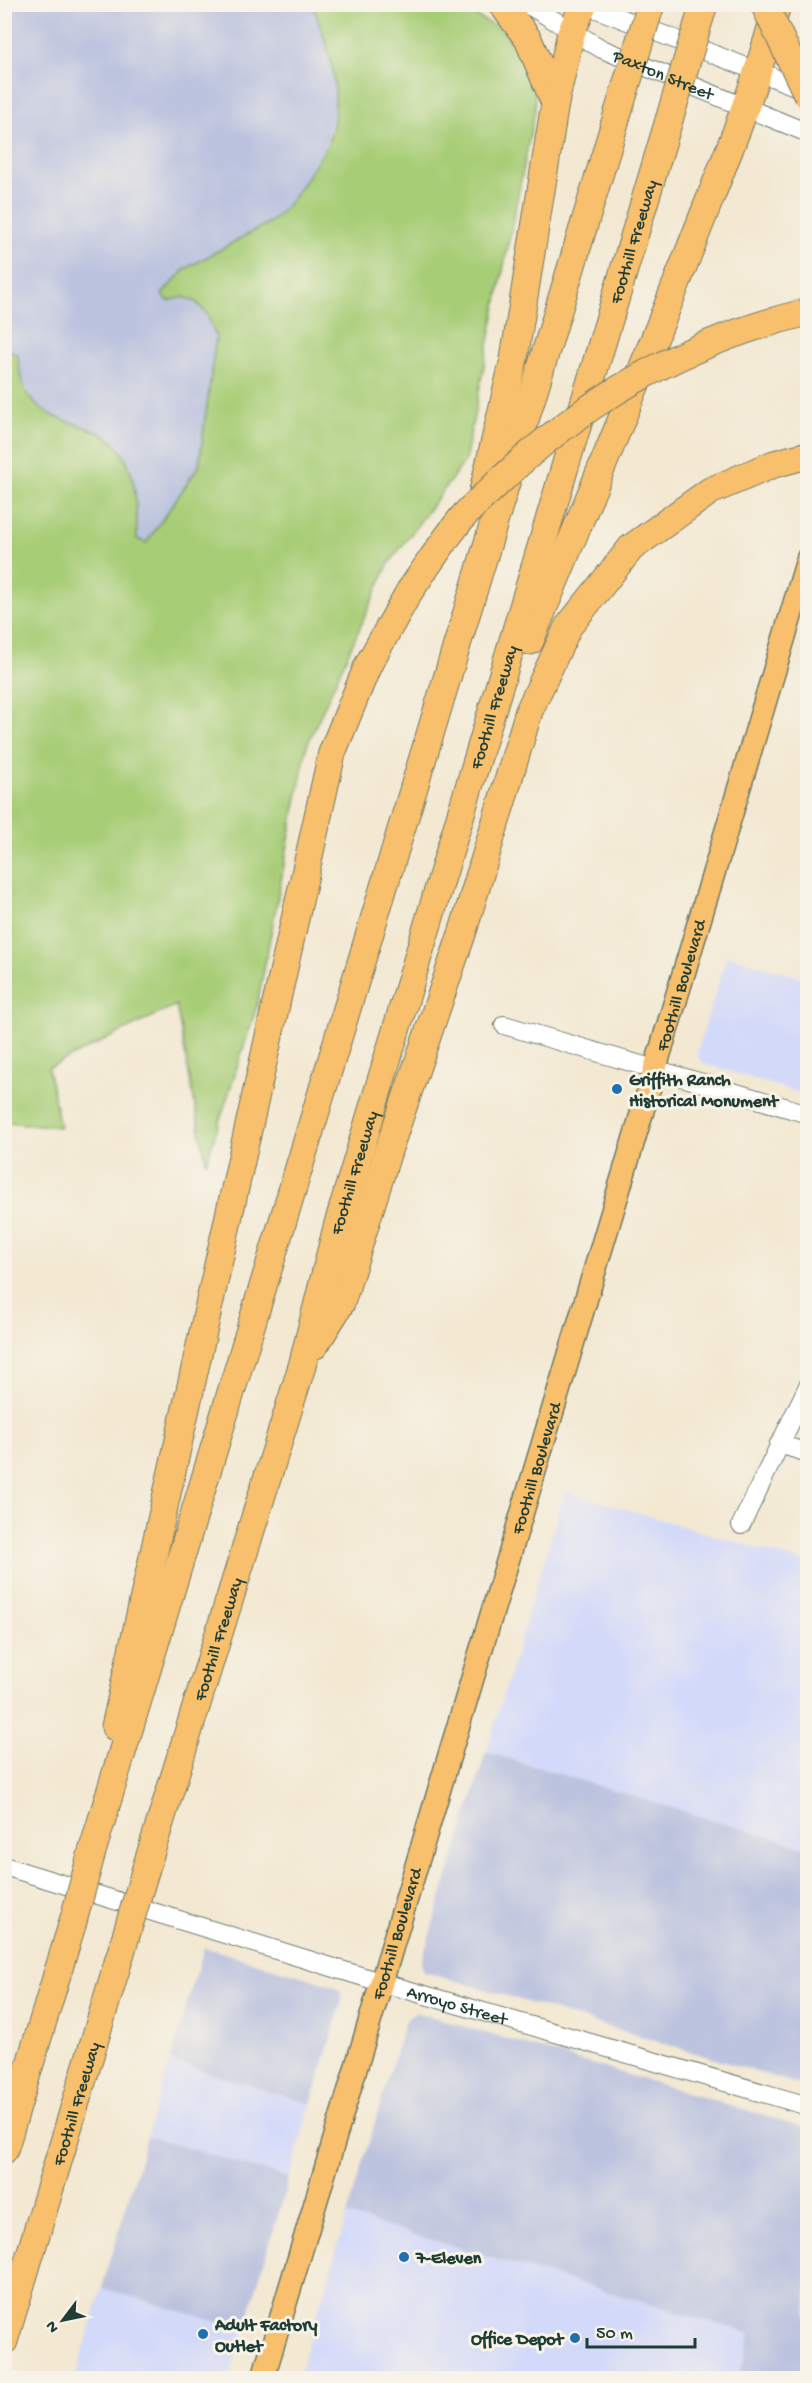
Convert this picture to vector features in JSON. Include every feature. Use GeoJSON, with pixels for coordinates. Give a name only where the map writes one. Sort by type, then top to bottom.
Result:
{"type":"FeatureCollection","features":[{"type":"Feature","properties":{"kind":"highway"},"geometry":{"type":"LineString","coordinates":[[502,4],[528,39],[555,103]]}},
{"type":"Feature","properties":{"kind":"highway"},"geometry":{"type":"LineString","coordinates":[[427,742],[435,668],[492,462],[514,358],[555,103],[571,33],[584,4]]}},
{"type":"Feature","properties":{"kind":"highway"},"geometry":{"type":"LineString","coordinates":[[4,2150],[651,4]]}},
{"type":"Feature","properties":{"kind":"highway","name":"Foothill Freeway"},"geometry":{"type":"LineString","coordinates":[[4,2342],[146,1868],[302,1366],[337,1227],[704,4]]}},
{"type":"Feature","properties":{"kind":"highway"},"geometry":{"type":"LineString","coordinates":[[764,4],[807,93]]}},
{"type":"Feature","properties":{"kind":"highway"},"geometry":{"type":"LineString","coordinates":[[478,760],[632,398],[745,108],[777,4]]}},
{"type":"Feature","properties":{"kind":"highway"},"geometry":{"type":"LineString","coordinates":[[92,1852],[123,1681],[332,753],[368,665],[409,592],[463,517],[535,448],[603,397],[688,351],[755,324],[807,312]]}},
{"type":"Feature","properties":{"kind":"highway"},"geometry":{"type":"LineString","coordinates":[[302,1366],[341,1303],[387,1154],[463,931],[529,711],[568,627],[631,548],[710,491],[743,476],[807,455]]}},
{"type":"Feature","properties":{"kind":"main road","name":"Foothill Boulevard"},"geometry":{"type":"LineString","coordinates":[[263,2379],[807,558]]}},
{"type":"Feature","properties":{"kind":"street","name":"Paxton Street"},"geometry":{"type":"LineString","coordinates":[[527,4],[571,33],[602,49],[807,133]]}},
{"type":"Feature","properties":{"kind":"street","name":"Paxton Street"},"geometry":{"type":"LineString","coordinates":[[584,4],[758,71],[807,93]]}},
{"type":"Feature","properties":{"kind":"street"},"geometry":{"type":"LineString","coordinates":[[504,1025],[807,1114]]}},
{"type":"Feature","properties":{"kind":"street"},"geometry":{"type":"LineString","coordinates":[[741,1525],[807,1386]]}},
{"type":"Feature","properties":{"kind":"street"},"geometry":{"type":"LineString","coordinates":[[779,1444],[807,1453]]}},
{"type":"Feature","properties":{"kind":"street","name":"Arroyo Street"},"geometry":{"type":"LineString","coordinates":[[4,1866],[380,1982],[807,2106]]}},
{"type":"Feature","properties":{"kind":"shaded area"},"geometry":{"type":"Polygon","coordinates":[[[5,5],[312,5],[325,35],[333,76],[335,105],[328,140],[304,181],[282,213],[185,269],[162,294],[168,300],[184,297],[196,302],[207,314],[216,337],[199,466],[146,543],[137,539],[135,487],[107,438],[40,411],[19,375],[18,355],[5,348],[5,5]]]}},
{"type":"Feature","properties":{"kind":"shaded area"},"geometry":{"type":"Polygon","coordinates":[[[727,955],[807,979],[807,1095],[705,1064],[699,1059],[697,1051],[727,955]]]}},
{"type":"Feature","properties":{"kind":"shaded area"},"geometry":{"type":"Polygon","coordinates":[[[565,1491],[807,1563],[807,1848],[486,1752],[565,1491]]]}},
{"type":"Feature","properties":{"kind":"shaded area"},"geometry":{"type":"Polygon","coordinates":[[[486,1752],[807,1848],[807,2087],[424,1971],[421,1963],[486,1752]]]}},
{"type":"Feature","properties":{"kind":"shaded area"},"geometry":{"type":"Polygon","coordinates":[[[204,1947],[334,1986],[341,1992],[342,2001],[311,2104],[170,2061],[204,1947]]]}},
{"type":"Feature","properties":{"kind":"shaded area"},"geometry":{"type":"Polygon","coordinates":[[[415,2012],[807,2128],[807,2378],[738,2378],[751,2334],[347,2215],[405,2021],[415,2012]]]}},
{"type":"Feature","properties":{"kind":"shaded area"},"geometry":{"type":"Polygon","coordinates":[[[170,2061],[311,2104],[289,2178],[147,2136],[170,2061]]]}},
{"type":"Feature","properties":{"kind":"shaded area"},"geometry":{"type":"Polygon","coordinates":[[[147,2136],[289,2178],[244,2330],[102,2288],[147,2136]]]}},
{"type":"Feature","properties":{"kind":"shaded area"},"geometry":{"type":"Polygon","coordinates":[[[347,2215],[751,2334],[738,2378],[298,2378],[347,2215]]]}},
{"type":"Feature","properties":{"kind":"shaded area"},"geometry":{"type":"Polygon","coordinates":[[[102,2288],[244,2330],[229,2378],[75,2378],[102,2288]]]}},
{"type":"Feature","properties":{"kind":"green space"},"geometry":{"type":"Polygon","coordinates":[[[312,5],[455,5],[499,28],[518,46],[535,81],[535,110],[465,461],[388,565],[307,745],[257,1006],[206,1163],[176,1005],[48,1068],[60,1127],[5,1122],[4,348],[18,355],[22,382],[32,400],[46,412],[111,440],[123,454],[134,485],[137,539],[146,543],[199,466],[216,337],[207,314],[196,302],[184,297],[168,301],[162,294],[185,269],[276,217],[297,192],[325,148],[333,123],[335,88],[329,54],[312,5]]]}},
{"type":"Feature","properties":{"kind":"place","name":"Griffith Ranch Historical Monument"},"geometry":{"type":"Point","coordinates":[617,1089]}},
{"type":"Feature","properties":{"kind":"place","name":"7-Eleven"},"geometry":{"type":"Point","coordinates":[404,2257]}},
{"type":"Feature","properties":{"kind":"place","name":"Adult Factory Outlet"},"geometry":{"type":"Point","coordinates":[203,2334]}},
{"type":"Feature","properties":{"kind":"place","name":"Office Depot"},"geometry":{"type":"Point","coordinates":[575,2338]}}]}
